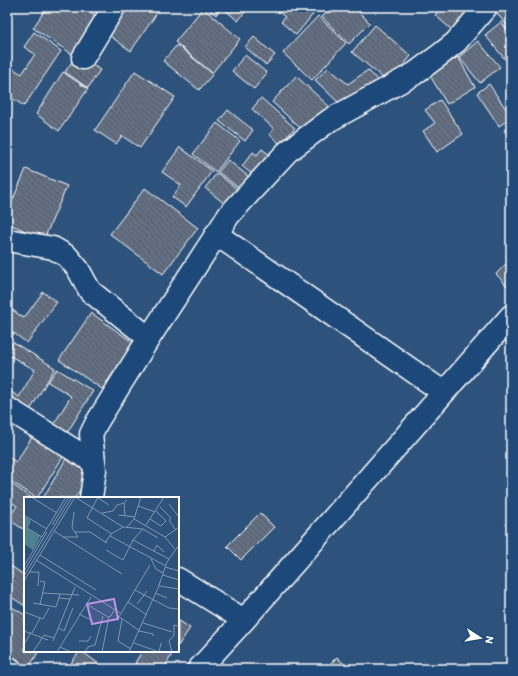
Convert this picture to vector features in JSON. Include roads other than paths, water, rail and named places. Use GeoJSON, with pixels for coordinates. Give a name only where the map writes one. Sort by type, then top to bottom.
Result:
{"type":"FeatureCollection","features":[{"type":"Feature","properties":{"kind":"street"},"geometry":{"type":"LineString","coordinates":[[83,58],[114,7]]}},
{"type":"Feature","properties":{"kind":"street"},"geometry":{"type":"LineString","coordinates":[[90,497],[95,470],[91,434],[149,338],[229,215],[287,152],[330,120],[414,74],[456,42],[486,7]]}},
{"type":"Feature","properties":{"kind":"street"},"geometry":{"type":"LineString","coordinates":[[216,234],[443,392]]}},
{"type":"Feature","properties":{"kind":"street"},"geometry":{"type":"LineString","coordinates":[[7,240],[53,248],[67,256],[78,268],[90,291],[149,338]]}},
{"type":"Feature","properties":{"kind":"street"},"geometry":{"type":"LineString","coordinates":[[199,669],[244,620],[511,316]]}},
{"type":"Feature","properties":{"kind":"street"},"geometry":{"type":"LineString","coordinates":[[7,408],[93,462]]}},
{"type":"Feature","properties":{"kind":"street"},"geometry":{"type":"LineString","coordinates":[[179,580],[244,620]]}}]}
